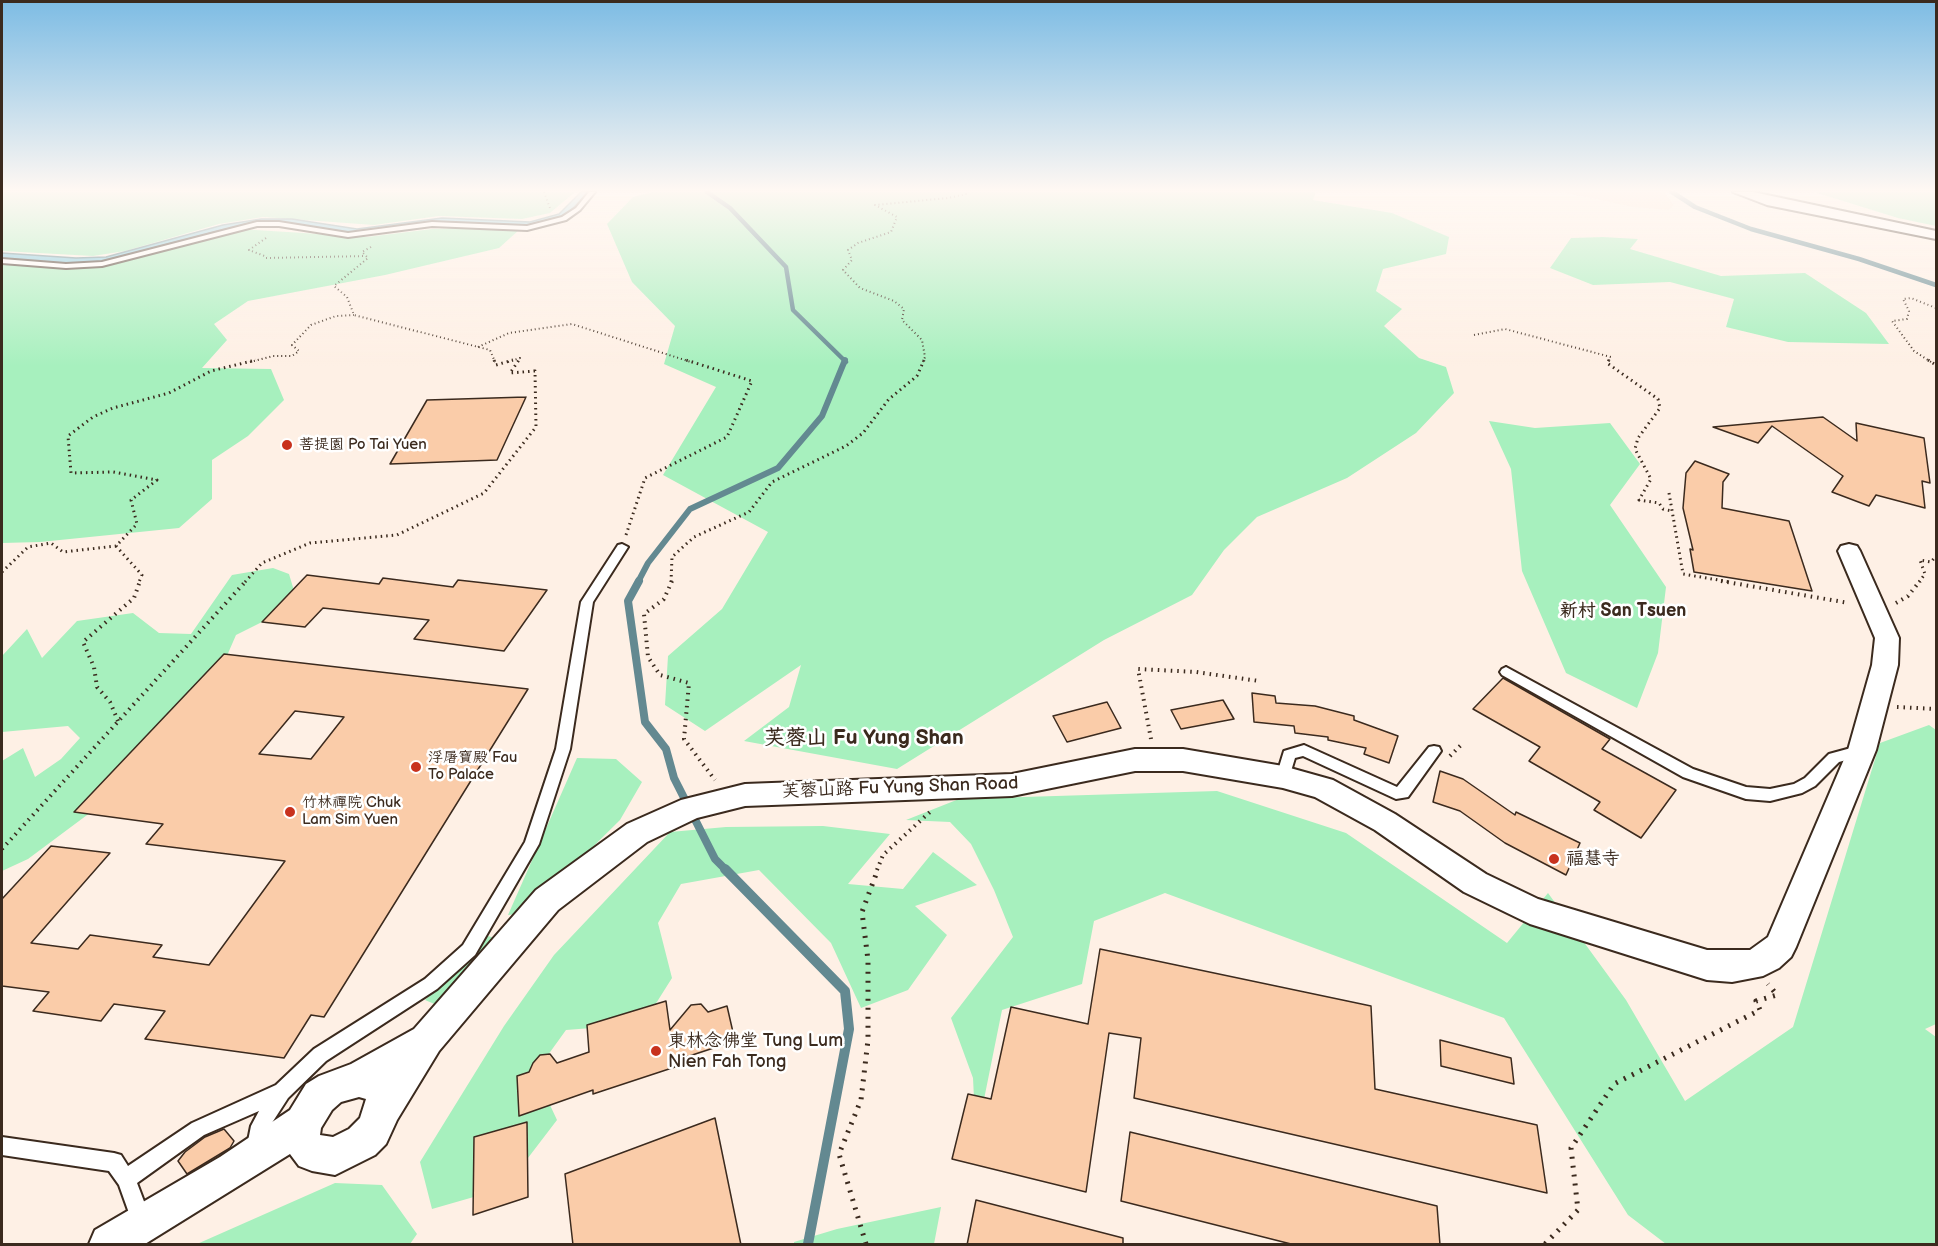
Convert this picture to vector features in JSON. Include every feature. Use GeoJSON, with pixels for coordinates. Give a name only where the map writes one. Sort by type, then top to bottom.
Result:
{"type":"FeatureCollection","features":[{"type":"Feature","properties":{"kind":"street","name":"芙蓉山路 Fu Yung Shan Road"},"geometry":{"type":"LineString","coordinates":[[427,1039],[359,1079],[346,1081],[319,1097],[304,1134],[312,1153],[323,1156],[349,1150],[373,1131],[384,1107],[427,1039],[547,900],[637,833],[691,808],[737,796],[1012,785],[1135,760],[1183,760],[1283,777],[1332,792],[1408,837],[1474,883],[1530,910],[1639,946],[1707,965],[1732,967],[1752,965],[1768,958],[1780,947],[1862,750],[1885,664],[1888,645],[1849,551]]}},
{"type":"Feature","properties":{"kind":"street"},"geometry":{"type":"LineString","coordinates":[[359,1079],[379,1087],[384,1095],[384,1107]]}},
{"type":"Feature","properties":{"kind":"street"},"geometry":{"type":"LineString","coordinates":[[109,1245],[243,1163],[304,1134]]}},
{"type":"Feature","properties":{"kind":"lane"},"geometry":{"type":"LineString","coordinates":[[2,261],[66,266],[102,264],[156,250]]}},
{"type":"Feature","properties":{"kind":"lane"},"geometry":{"type":"LineString","coordinates":[[243,1163],[260,1126],[282,1092],[320,1055],[431,984],[469,950],[532,844],[563,749],[588,602],[622,547]]}},
{"type":"Feature","properties":{"kind":"lane"},"geometry":{"type":"LineString","coordinates":[[1506,672],[1688,773],[1746,793],[1770,795],[1797,789],[1810,782],[1834,758],[1862,750]]}},
{"type":"Feature","properties":{"kind":"lane"},"geometry":{"type":"LineString","coordinates":[[1283,777],[1289,755],[1304,750],[1396,793],[1403,793],[1434,751]]}},
{"type":"Feature","properties":{"kind":"lane"},"geometry":{"type":"LineString","coordinates":[[126,1179],[198,1130],[282,1092]]}},
{"type":"Feature","properties":{"kind":"lane"},"geometry":{"type":"LineString","coordinates":[[2,1146],[114,1162],[126,1179],[142,1224]]}},
{"type":"Feature","properties":{"kind":"path"},"geometry":{"type":"LineString","coordinates":[[249,250],[268,258],[366,255],[368,258],[334,286],[347,297],[354,315]]}},
{"type":"Feature","properties":{"kind":"path"},"geometry":{"type":"LineString","coordinates":[[737,796],[684,739],[689,683],[660,675],[648,657],[644,614],[664,598],[672,580],[672,557],[694,537],[748,512],[772,482],[792,470],[846,446],[863,434],[889,399],[917,376],[925,357],[922,340],[902,320],[904,309],[894,301],[860,288],[843,270],[852,260],[848,250]]}},
{"type":"Feature","properties":{"kind":"path"},"geometry":{"type":"LineString","coordinates":[[1936,308],[1911,298],[1903,299],[1909,311],[1906,319],[1892,321],[1914,351],[1936,365]]}},
{"type":"Feature","properties":{"kind":"path"},"geometry":{"type":"LineString","coordinates":[[2,572],[28,547],[51,543],[63,552],[116,546],[137,524],[131,500],[157,480],[113,472],[71,473],[68,436],[93,417],[113,408],[168,393],[211,371],[273,356],[292,356],[299,351],[292,345],[311,325],[336,316],[354,315],[490,350],[496,365],[520,358],[510,373],[535,371],[536,427],[484,493],[397,536],[310,543],[262,563],[2,849]]}},
{"type":"Feature","properties":{"kind":"path"},"geometry":{"type":"LineString","coordinates":[[478,347],[509,333],[572,324],[752,381],[727,437],[645,478],[622,547]]}},
{"type":"Feature","properties":{"kind":"path"},"geometry":{"type":"LineString","coordinates":[[1474,335],[1505,329],[1611,357],[1607,363],[1659,399],[1660,408],[1638,438],[1635,449],[1651,478],[1639,500],[1659,503],[1663,509],[1672,511]]}},
{"type":"Feature","properties":{"kind":"path"},"geometry":{"type":"LineString","coordinates":[[1669,493],[1683,574],[1888,609],[1908,596],[1925,574],[1920,560],[1931,562],[1936,556]]}},
{"type":"Feature","properties":{"kind":"path"},"geometry":{"type":"LineString","coordinates":[[116,546],[142,575],[134,598],[83,642],[94,667],[97,687],[110,702],[118,721]]}},
{"type":"Feature","properties":{"kind":"path"},"geometry":{"type":"LineString","coordinates":[[1155,760],[1138,669],[1196,672],[1259,681]]}},
{"type":"Feature","properties":{"kind":"path"},"geometry":{"type":"LineString","coordinates":[[1872,706],[1936,709]]}},
{"type":"Feature","properties":{"kind":"path"},"geometry":{"type":"LineString","coordinates":[[866,1245],[839,1154],[861,1100],[868,1040],[868,960],[862,912],[883,855],[932,810],[920,810]]}},
{"type":"Feature","properties":{"kind":"path"},"geometry":{"type":"LineString","coordinates":[[1545,1245],[1578,1210],[1571,1148],[1614,1084],[1760,1010],[1756,1001],[1777,995],[1752,965]]}},
{"type":"Feature","properties":{"kind":"green space"},"geometry":{"type":"Polygon","coordinates":[[[2,250],[128,250],[93,256],[2,250]]]}},
{"type":"Feature","properties":{"kind":"green space"},"geometry":{"type":"Polygon","coordinates":[[[164,250],[490,250],[385,275],[248,301],[214,324],[227,340],[202,368],[271,369],[284,400],[248,436],[212,460],[212,499],[179,528],[40,542],[2,543],[2,263],[70,268],[110,265],[164,250]]]}},
{"type":"Feature","properties":{"kind":"green space"},"geometry":{"type":"Polygon","coordinates":[[[618,250],[1447,250],[1446,254],[1383,269],[1376,291],[1402,309],[1384,326],[1419,358],[1446,367],[1454,393],[1416,433],[1347,478],[1257,517],[1224,550],[1192,595],[1104,640],[897,769],[744,741],[789,707],[801,665],[705,731],[665,705],[668,656],[722,609],[768,532],[663,475],[716,387],[664,364],[675,326],[632,282],[618,250]]]}},
{"type":"Feature","properties":{"kind":"green space"},"geometry":{"type":"Polygon","coordinates":[[[1562,250],[1634,250],[1721,276],[1805,273],[1866,313],[1889,344],[1788,342],[1726,327],[1734,299],[1670,282],[1593,285],[1550,268],[1562,250]]]}},
{"type":"Feature","properties":{"kind":"green space"},"geometry":{"type":"Polygon","coordinates":[[[1489,421],[1535,428],[1610,423],[1640,464],[1610,505],[1666,587],[1658,653],[1637,708],[1566,673],[1522,571],[1511,469],[1489,421]]]}},
{"type":"Feature","properties":{"kind":"green space"},"geometry":{"type":"Polygon","coordinates":[[[273,568],[289,574],[298,604],[236,635],[219,674],[126,786],[28,859],[2,871],[2,761],[23,748],[35,777],[61,759],[80,738],[68,726],[2,732],[2,656],[27,629],[42,658],[77,621],[133,613],[159,633],[191,634],[232,575],[273,568]]]}},
{"type":"Feature","properties":{"kind":"green space"},"geometry":{"type":"Polygon","coordinates":[[[1929,725],[1936,730],[1936,1024],[1925,1029],[1936,1037],[1936,1244],[1666,1244],[1628,1215],[1504,1018],[1165,893],[1094,921],[1082,984],[1002,1010],[976,1139],[973,1078],[951,1018],[1013,937],[994,890],[971,844],[950,822],[906,820],[959,799],[1217,791],[1346,833],[1507,943],[1548,893],[1626,1000],[1685,1101],[1793,1027],[1880,743],[1929,725]]]}},
{"type":"Feature","properties":{"kind":"green space"},"geometry":{"type":"Polygon","coordinates":[[[577,758],[616,759],[642,782],[620,820],[526,913],[508,915],[577,758]]]}},
{"type":"Feature","properties":{"kind":"green space"},"geometry":{"type":"Polygon","coordinates":[[[823,826],[890,834],[848,884],[903,889],[933,852],[977,885],[915,906],[947,935],[908,990],[861,1008],[831,943],[759,870],[681,884],[658,923],[672,978],[643,1024],[566,1030],[535,1073],[557,1120],[505,1188],[432,1209],[420,1162],[504,1026],[554,955],[670,832],[726,827],[823,826]]]}},
{"type":"Feature","properties":{"kind":"green space"},"geometry":{"type":"Polygon","coordinates":[[[488,936],[507,942],[444,1008],[425,1000],[488,936]]]}},
{"type":"Feature","properties":{"kind":"green space"},"geometry":{"type":"Polygon","coordinates":[[[335,1183],[382,1185],[417,1234],[410,1244],[197,1244],[335,1183]]]}},
{"type":"Feature","properties":{"kind":"green space"},"geometry":{"type":"Polygon","coordinates":[[[941,1207],[934,1244],[794,1244],[794,1242],[837,1229],[941,1207]]]}},
{"type":"Feature","properties":{"kind":"water"},"geometry":{"type":"Polygon","coordinates":[[[131,250],[145,250],[95,263],[69,264],[2,259],[2,253],[76,258],[106,257],[131,250]]]}},
{"type":"Feature","properties":{"kind":"building"},"geometry":{"type":"Polygon","coordinates":[[[526,397],[497,460],[390,464],[427,400],[526,397]]]}},
{"type":"Feature","properties":{"kind":"building"},"geometry":{"type":"Polygon","coordinates":[[[1823,417],[1857,441],[1856,423],[1924,438],[1930,483],[1922,481],[1925,508],[1876,495],[1869,506],[1832,492],[1843,476],[1772,426],[1758,443],[1713,427],[1823,417]]]}},
{"type":"Feature","properties":{"kind":"building"},"geometry":{"type":"Polygon","coordinates":[[[1695,461],[1729,474],[1723,482],[1722,508],[1789,521],[1812,591],[1694,572],[1690,549],[1693,550],[1683,508],[1686,473],[1695,461]]]}},
{"type":"Feature","properties":{"kind":"building"},"geometry":{"type":"Polygon","coordinates":[[[307,575],[379,584],[383,578],[453,587],[458,580],[547,590],[504,651],[414,639],[429,620],[323,608],[305,627],[262,622],[307,575]]]}},
{"type":"Feature","properties":{"kind":"building"},"geometry":{"type":"Polygon","coordinates":[[[224,654],[528,689],[324,1017],[311,1015],[284,1058],[145,1039],[165,1011],[114,1004],[101,1021],[33,1011],[49,992],[2,986],[2,899],[51,846],[110,853],[31,943],[78,949],[90,935],[162,945],[153,957],[209,965],[285,861],[146,844],[163,824],[74,812],[224,654]],[[295,711],[259,754],[311,759],[344,717],[295,711]]]}},
{"type":"Feature","properties":{"kind":"building"},"geometry":{"type":"Polygon","coordinates":[[[1503,678],[1610,739],[1602,749],[1676,790],[1641,838],[1594,810],[1600,802],[1529,761],[1540,747],[1473,709],[1503,678]]]}},
{"type":"Feature","properties":{"kind":"building"},"geometry":{"type":"Polygon","coordinates":[[[1252,693],[1275,696],[1276,703],[1315,706],[1354,716],[1354,720],[1398,736],[1389,763],[1364,754],[1366,748],[1328,740],[1328,737],[1295,733],[1294,726],[1254,722],[1252,693]]]}},
{"type":"Feature","properties":{"kind":"building"},"geometry":{"type":"Polygon","coordinates":[[[1223,700],[1234,719],[1181,729],[1171,710],[1223,700]]]}},
{"type":"Feature","properties":{"kind":"building"},"geometry":{"type":"Polygon","coordinates":[[[1107,702],[1121,728],[1067,742],[1053,716],[1107,702]]]}},
{"type":"Feature","properties":{"kind":"building"},"geometry":{"type":"Polygon","coordinates":[[[1440,771],[1463,779],[1515,815],[1516,812],[1580,843],[1566,875],[1505,843],[1460,811],[1433,802],[1440,771]]]}},
{"type":"Feature","properties":{"kind":"building"},"geometry":{"type":"Polygon","coordinates":[[[1100,949],[1371,1006],[1375,1089],[1537,1125],[1547,1193],[1134,1098],[1141,1038],[1109,1033],[1086,1192],[952,1159],[968,1094],[991,1099],[1011,1007],[1088,1024],[1100,949]]]}},
{"type":"Feature","properties":{"kind":"building"},"geometry":{"type":"Polygon","coordinates":[[[666,1001],[670,1030],[691,1005],[701,1004],[708,1012],[727,1006],[735,1041],[674,1061],[675,1067],[593,1094],[593,1090],[519,1116],[517,1076],[529,1072],[540,1055],[550,1054],[557,1063],[589,1052],[587,1025],[666,1001]]]}},
{"type":"Feature","properties":{"kind":"building"},"geometry":{"type":"Polygon","coordinates":[[[1440,1040],[1511,1058],[1514,1084],[1441,1066],[1440,1040]]]}},
{"type":"Feature","properties":{"kind":"building"},"geometry":{"type":"Polygon","coordinates":[[[715,1118],[741,1245],[573,1245],[565,1174],[715,1118]]]}},
{"type":"Feature","properties":{"kind":"building"},"geometry":{"type":"Polygon","coordinates":[[[527,1122],[528,1197],[473,1215],[474,1137],[527,1122]]]}},
{"type":"Feature","properties":{"kind":"building"},"geometry":{"type":"Polygon","coordinates":[[[224,1129],[234,1141],[230,1148],[187,1174],[178,1161],[185,1152],[205,1137],[224,1129]]]}},
{"type":"Feature","properties":{"kind":"building"},"geometry":{"type":"Polygon","coordinates":[[[1130,1132],[1437,1206],[1440,1245],[1295,1245],[1121,1201],[1130,1132]]]}},
{"type":"Feature","properties":{"kind":"building"},"geometry":{"type":"Polygon","coordinates":[[[976,1200],[1123,1238],[1123,1245],[967,1245],[976,1200]]]}},
{"type":"Feature","properties":{"kind":"waterway"},"geometry":{"type":"LineString","coordinates":[[770,250],[786,267],[793,310],[845,361]]}},
{"type":"Feature","properties":{"kind":"waterway"},"geometry":{"type":"LineString","coordinates":[[1827,250],[1936,285]]}},
{"type":"Feature","properties":{"kind":"waterway"},"geometry":{"type":"LineString","coordinates":[[638,582],[648,563],[690,509],[778,468],[822,416],[845,361]]}},
{"type":"Feature","properties":{"kind":"waterway"},"geometry":{"type":"LineString","coordinates":[[639,581],[628,601],[645,722],[666,749],[674,778],[715,859],[725,869]]}},
{"type":"Feature","properties":{"kind":"waterway"},"geometry":{"type":"LineString","coordinates":[[725,869],[845,991],[849,1029],[808,1244]]}},
{"type":"Feature","properties":{"kind":"place","name":"菩提園 Po Tai Yuen"},"geometry":{"type":"Point","coordinates":[287,445]}},
{"type":"Feature","properties":{"kind":"place","name":"浮屠寶殿 Fau To Palace"},"geometry":{"type":"Point","coordinates":[416,767]}},
{"type":"Feature","properties":{"kind":"place","name":"竹林禪院 Chuk Lam Sim Yuen"},"geometry":{"type":"Point","coordinates":[290,812]}},
{"type":"Feature","properties":{"kind":"place","name":"福慧寺"},"geometry":{"type":"Point","coordinates":[1554,859]}},
{"type":"Feature","properties":{"kind":"place","name":"東林念佛堂 Tung Lum Nien Fah Tong"},"geometry":{"type":"Point","coordinates":[656,1051]}},
{"type":"Feature","properties":{"kind":"district","name":"新村 San Tsuen"},"geometry":{"type":"Point","coordinates":[1623,611]}},
{"type":"Feature","properties":{"kind":"district","name":"芙蓉山 Fu Yung Shan"},"geometry":{"type":"Point","coordinates":[864,739]}}]}
